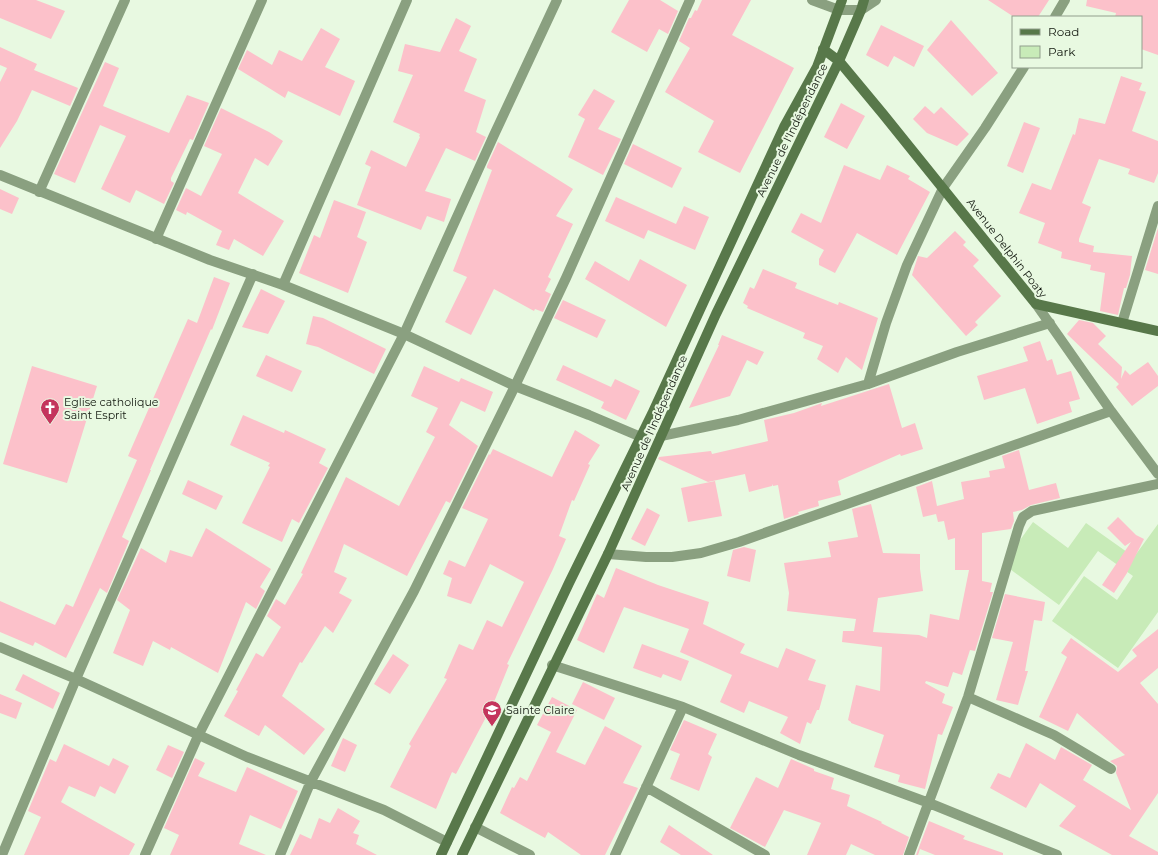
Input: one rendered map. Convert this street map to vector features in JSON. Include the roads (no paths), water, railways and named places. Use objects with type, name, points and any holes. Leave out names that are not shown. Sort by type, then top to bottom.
[{"type":"street","points":[[39,192],[125,0]]},
{"type":"street","points":[[156,239],[262,0]]},
{"type":"street","points":[[284,285],[406,0]]},
{"type":"street","points":[[145,855],[198,736],[404,334],[494,134],[557,0]]},
{"type":"street","points":[[280,855],[311,781],[414,591],[515,386],[566,278],[690,0]]},
{"type":"street","points":[[812,0],[861,10],[876,0]]},
{"type":"street","name":"Avenue de l'Indépendance","points":[[462,855],[552,665],[608,554],[716,314],[839,61],[864,0]]},
{"type":"street","points":[[1056,16],[1065,0]]},
{"type":"street","name":"Avenue de l'Indépendance","points":[[441,855],[569,583],[641,438],[732,245],[784,127],[817,67],[841,5]]},
{"type":"street","name":"Avenue Delphin Poaty","points":[[823,49],[839,61],[1036,304],[1111,411],[1158,474]]},
{"type":"street","points":[[868,384],[886,323],[907,265],[943,188],[985,128],[1023,68]]},
{"type":"street","points":[[0,175],[156,239],[210,260],[284,285],[404,334],[515,386],[590,415],[641,438]]},
{"type":"street","points":[[1122,323],[1158,206]]},
{"type":"street","points":[[2,855],[76,679],[253,274]]},
{"type":"street","points":[[1036,304],[1158,331]]},
{"type":"street","points":[[661,436],[738,420],[868,384],[957,352],[1050,323]]},
{"type":"street","points":[[608,554],[646,557],[701,553],[739,542],[1111,411]]},
{"type":"street","points":[[909,855],[968,697],[1023,517],[1032,511],[1158,484]]},
{"type":"street","points":[[0,647],[76,679],[198,736],[247,757],[384,810],[447,842]]},
{"type":"street","points":[[552,665],[683,707],[799,755],[929,804],[1057,855]]},
{"type":"street","points":[[968,697],[1054,735],[1111,769]]},
{"type":"street","points":[[615,855],[683,707]]},
{"type":"street","points":[[646,787],[765,855]]},
{"type":"street","points":[[475,826],[530,855]]},
{"type":"place","name":"Eglise catholique Saint Esprit","points":[[50,425]]},
{"type":"place","name":"Sainte Claire","points":[[492,727]]}]
